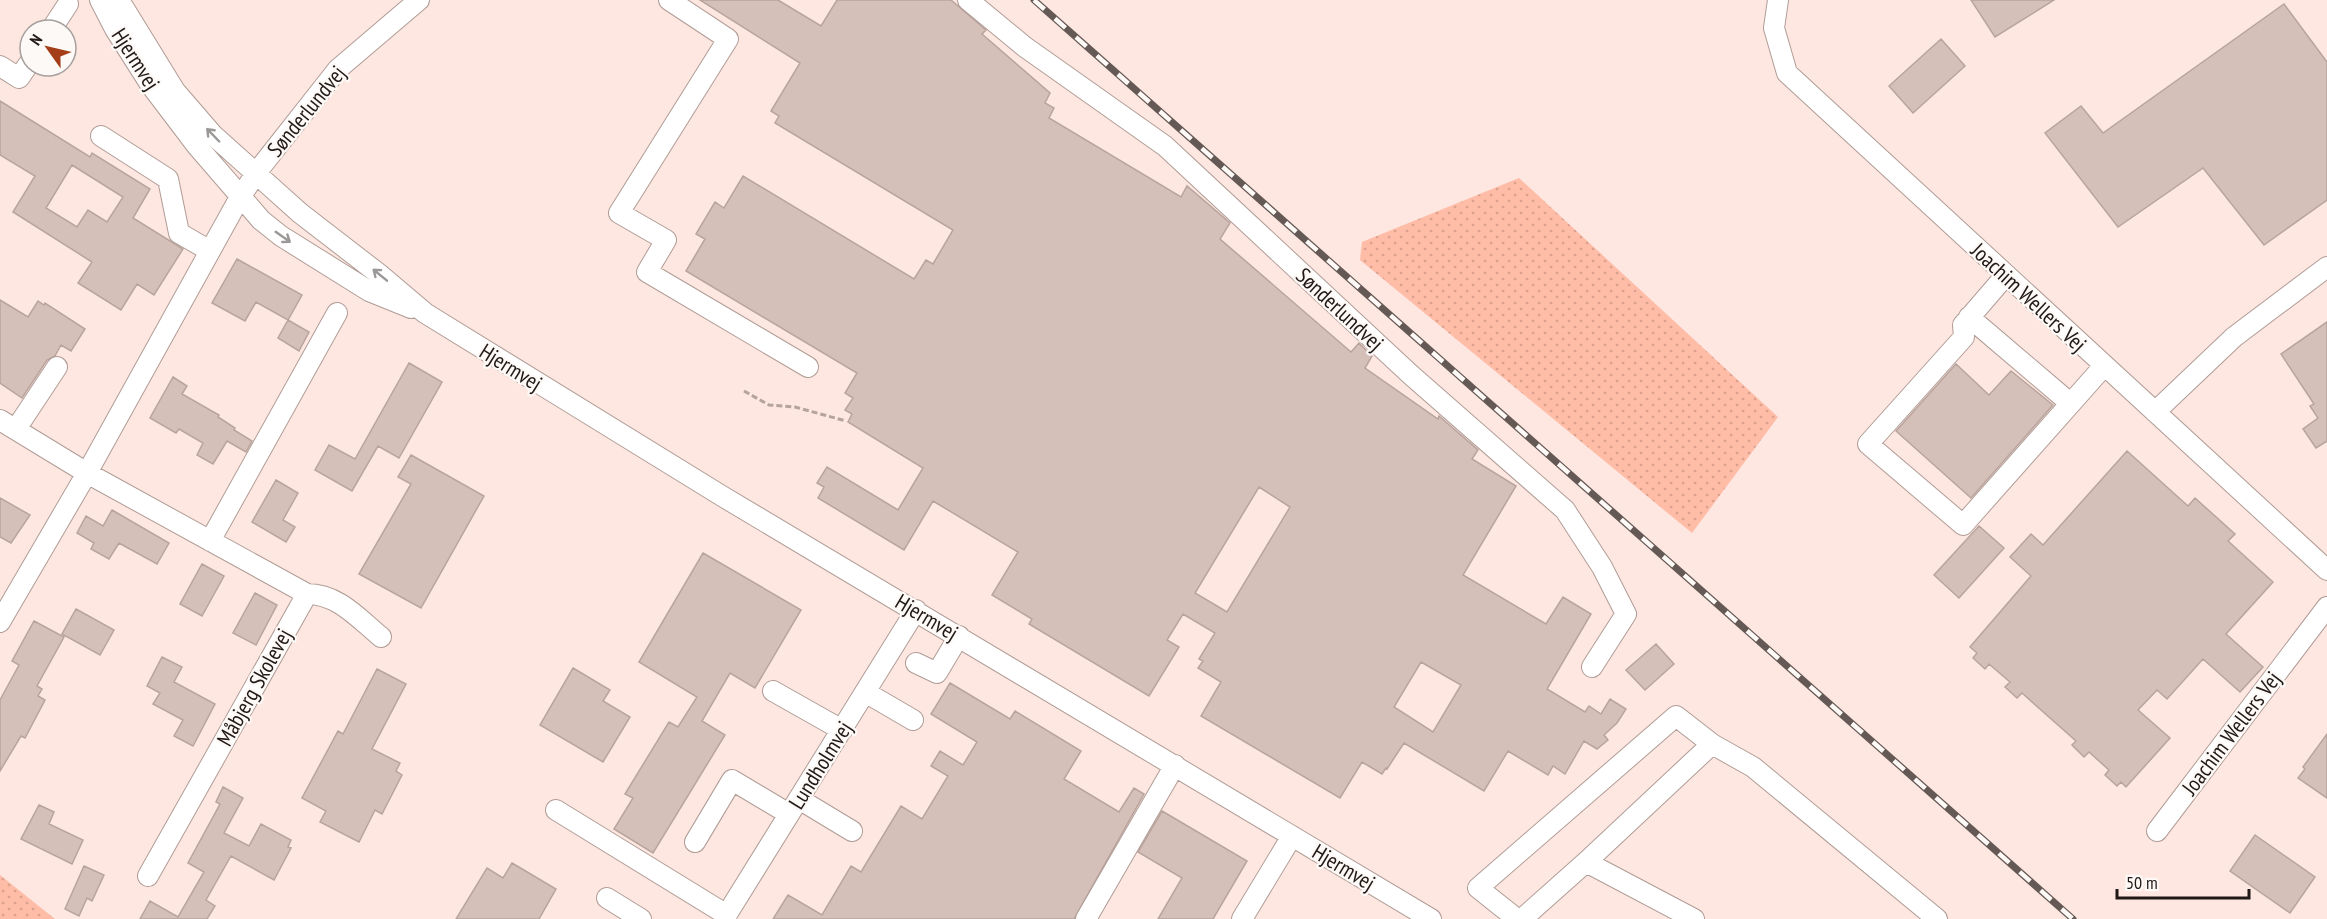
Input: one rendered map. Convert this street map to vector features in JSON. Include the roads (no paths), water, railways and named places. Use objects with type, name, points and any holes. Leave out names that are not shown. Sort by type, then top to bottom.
[{"type":"street","name":"Hjermvej","points":[[100,0],[115,29],[150,84],[197,146],[261,220],[301,249],[369,291],[425,313]]},
{"type":"street","name":"Hjermvej","points":[[119,0],[175,91],[213,135],[300,213],[425,313],[722,496],[1431,919]]},
{"type":"street","points":[[669,0],[728,39],[619,213],[666,240],[647,272],[808,367]]},
{"type":"street","name":"Sønderlundvej","points":[[968,0],[1025,47],[1165,146],[1411,375],[1565,510],[1602,567],[1626,614],[1592,667]]},
{"type":"street","name":"Joachim Wellers Vej","points":[[1778,0],[1774,28],[1787,73],[2327,570]]},
{"type":"street","points":[[58,18],[69,1]]},
{"type":"street","name":"Sønderlundvej","points":[[256,175],[338,69],[415,1]]},
{"type":"street","points":[[0,66],[18,77]]},
{"type":"street","points":[[101,136],[168,178],[179,233],[210,251]]},
{"type":"street","points":[[0,622],[87,473],[240,197],[256,175]]},
{"type":"street","points":[[2155,412],[2234,337],[2327,267]]},
{"type":"street","points":[[2006,275],[1963,325],[1964,337],[1868,444],[1962,525],[2104,366]]},
{"type":"street","points":[[210,541],[337,313]]},
{"type":"street","points":[[1969,318],[2070,403]]},
{"type":"street","points":[[57,367],[8,425],[87,473],[307,594],[320,594],[335,599],[381,637]]},
{"type":"street","name":"Måbjerg Skolevej","points":[[148,876],[307,594]]},
{"type":"street","name":"Joachim Wellers Vej","points":[[2157,831],[2327,608]]},
{"type":"street","name":"Lundholmvej","points":[[725,917],[916,610]]},
{"type":"street","points":[[916,663],[937,673],[959,636]]},
{"type":"street","points":[[773,691],[842,730]]},
{"type":"street","points":[[865,692],[913,720]]},
{"type":"street","points":[[1517,919],[1478,888],[1676,716],[1712,744],[1753,768],[1937,919]]},
{"type":"street","points":[[1522,919],[1712,744]]},
{"type":"street","points":[[1086,919],[1174,765]]},
{"type":"street","points":[[695,842],[732,780],[852,831]]},
{"type":"street","points":[[556,810],[725,917]]},
{"type":"street","points":[[1242,919],[1292,836]]},
{"type":"street","points":[[1586,862],[1694,919]]},
{"type":"street","points":[[607,898],[641,919]]},
{"type":"railway","points":[[1034,0],[2073,919]]}]
